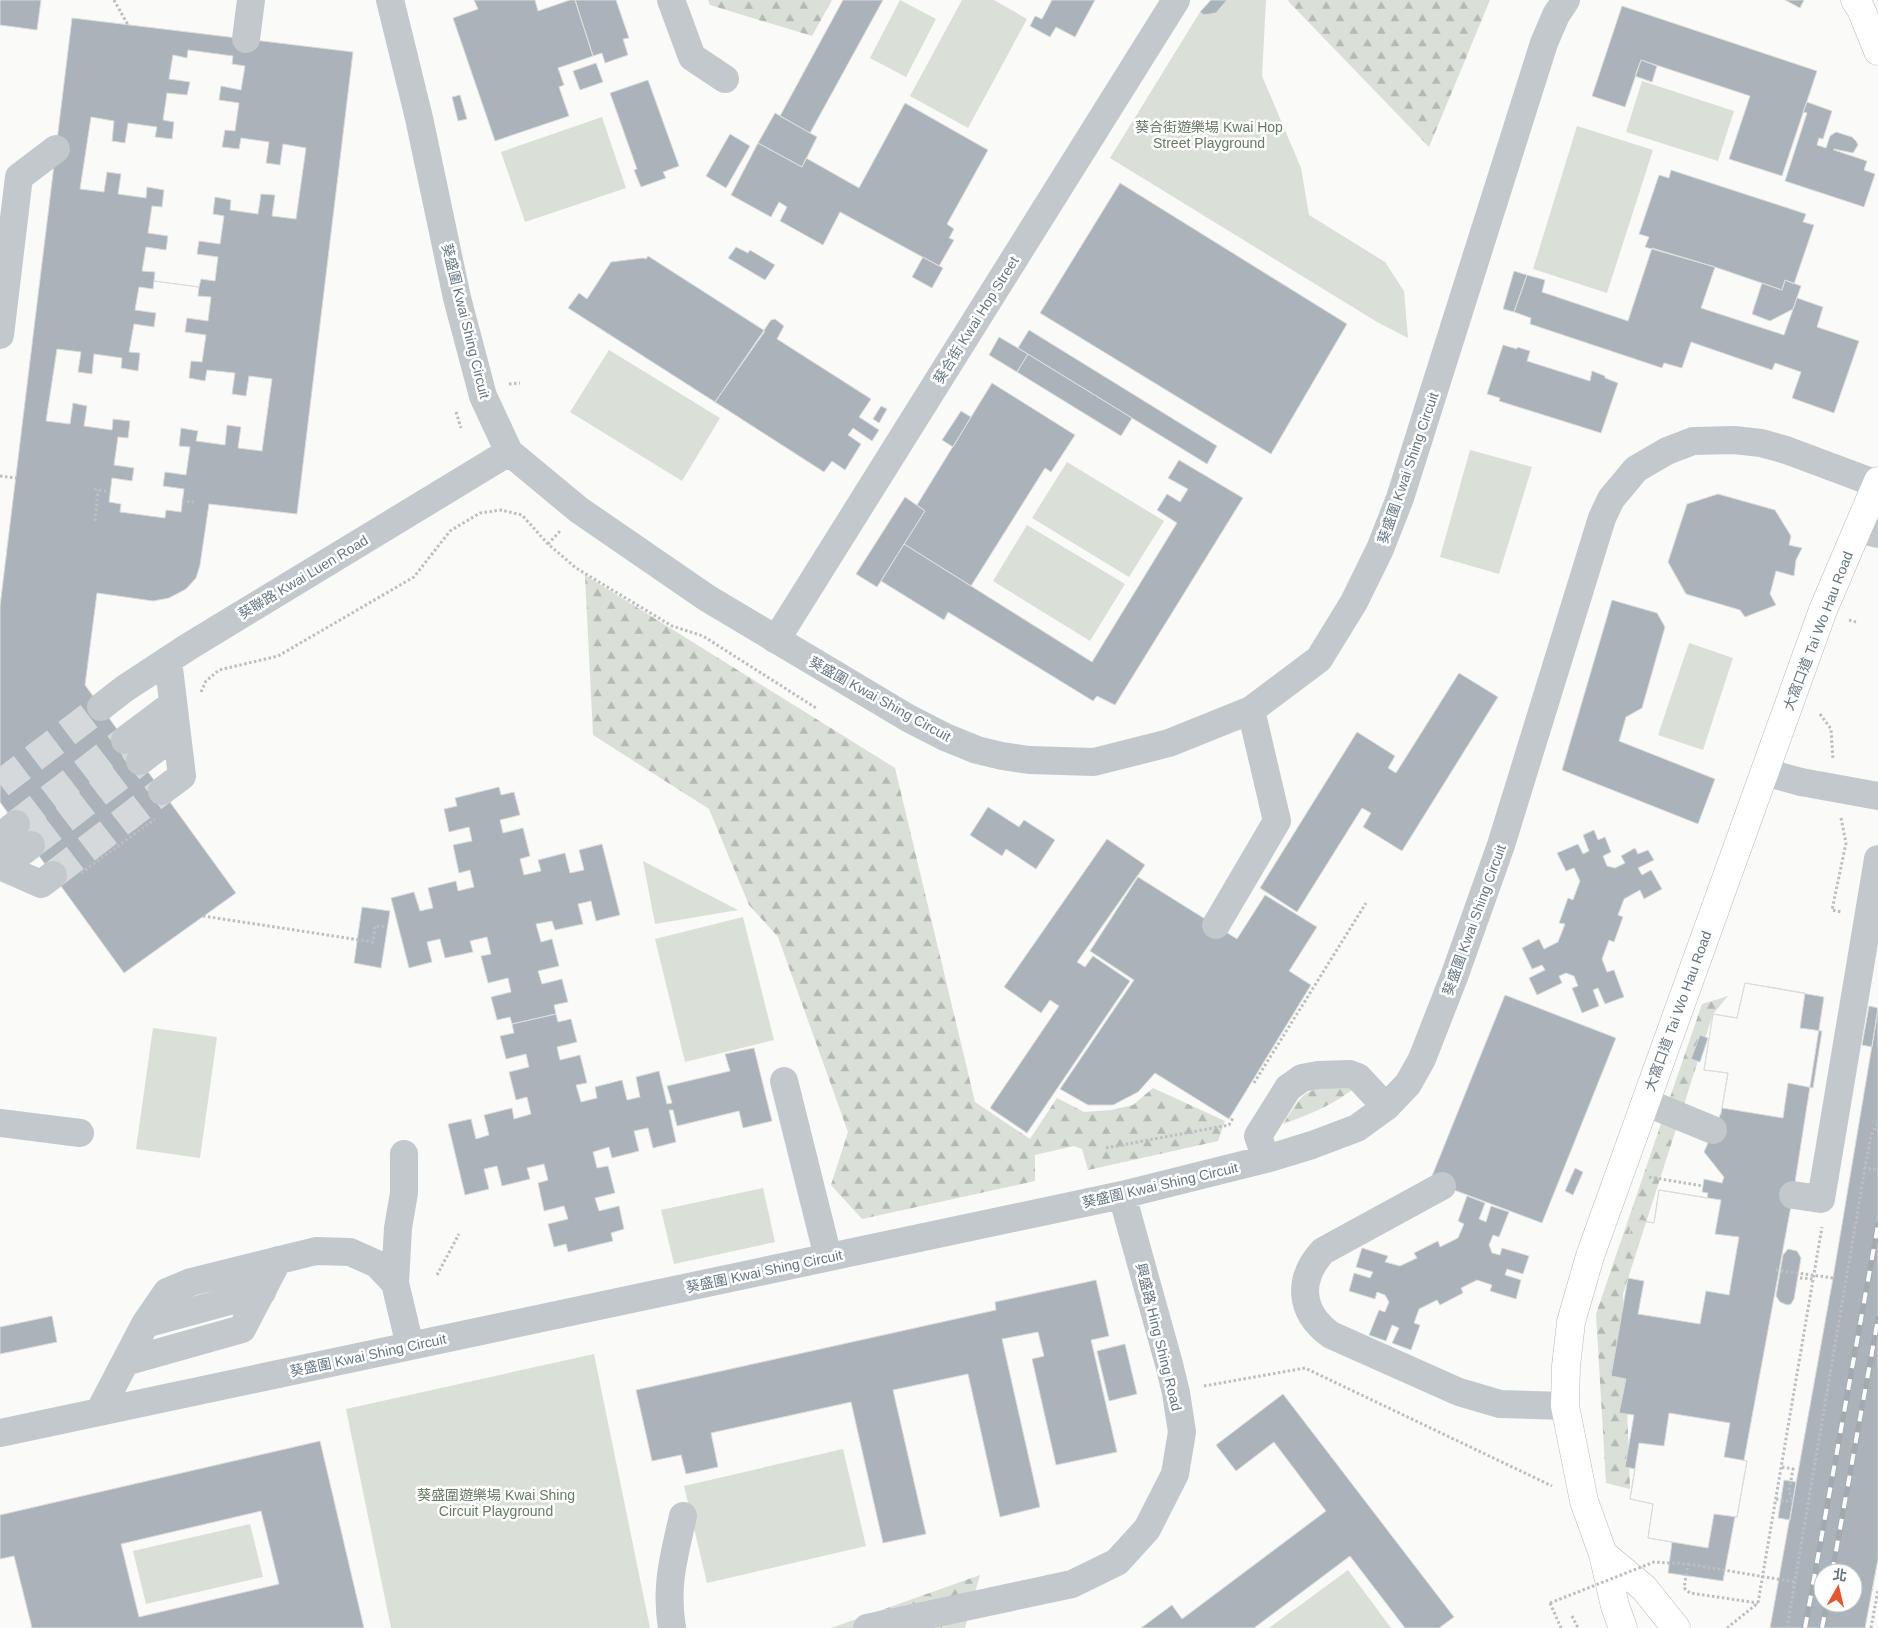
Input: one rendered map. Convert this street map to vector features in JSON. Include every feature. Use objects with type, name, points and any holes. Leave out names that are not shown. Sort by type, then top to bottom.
[{"type":"main road","points":[[1855,0],[1861,9],[1878,51]]},
{"type":"main road","points":[[1872,0],[1878,40]]},
{"type":"main road","name":"大窩口道 Tai Wo Hau Road","points":[[1623,1628],[1615,1606],[1603,1554],[1584,1501],[1565,1406],[1566,1366],[1571,1322],[1590,1256],[1824,610],[1868,532],[1877,482]]},
{"type":"main road","points":[[1603,1554],[1644,1588],[1676,1628]]},
{"type":"street","points":[[246,39],[250,0]]},
{"type":"street","name":"葵盛圍 Kwai Shing Circuit","points":[[390,0],[420,118],[457,298],[483,396],[509,452],[579,510],[707,598],[908,718],[945,737],[977,750],[1002,756],[1029,760],[1094,762],[1169,743],[1251,710],[1319,658],[1354,602],[1380,549],[1400,498],[1544,43],[1556,15],[1566,0]]},
{"type":"street","points":[[671,0],[692,57],[725,79]]},
{"type":"street","name":"葵合街 Kwai Hop Street","points":[[776,640],[1176,0]]},
{"type":"street","points":[[0,335],[19,177],[56,149]]},
{"type":"street","name":"葵盛圍 Kwai Shing Circuit","points":[[0,1433],[1122,1195],[1266,1159],[1312,1145],[1357,1128],[1386,1107],[1408,1084],[1422,1059],[1454,977],[1501,845],[1602,518],[1611,499],[1621,485],[1636,469],[1667,451],[1693,441],[1734,440],[1761,443],[1786,450],[1877,482]]},
{"type":"street","name":"葵聯路 Kwai Luen Road","points":[[101,707],[168,660],[509,452]]},
{"type":"street","points":[[162,791],[182,776],[177,733],[186,701],[168,660]]},
{"type":"street","points":[[177,733],[133,751],[186,701]]},
{"type":"street","points":[[1216,925],[1277,820],[1251,710]]},
{"type":"street","points":[[1764,772],[1801,782],[1878,796]]},
{"type":"street","points":[[16,835],[1,866],[41,884],[65,876]]},
{"type":"street","points":[[1793,1195],[1821,1199],[1878,859]]},
{"type":"street","points":[[1266,1159],[1258,1136],[1288,1088],[1302,1078],[1318,1075],[1350,1074],[1358,1076],[1386,1107]]},
{"type":"street","points":[[784,1081],[828,1257]]},
{"type":"street","points":[[1645,1102],[1713,1130]]},
{"type":"street","points":[[0,1123],[80,1133]]},
{"type":"street","points":[[404,1154],[404,1193],[398,1228],[395,1283],[410,1346]]},
{"type":"street","points":[[1442,1186],[1324,1251],[1311,1267],[1305,1288],[1306,1304],[1312,1316],[1320,1327],[1331,1335],[1459,1392],[1500,1404],[1565,1406]]},
{"type":"street","name":"興盛路 Hing Shing Road","points":[[867,1628],[1072,1584],[1117,1562],[1147,1529],[1175,1474],[1182,1432],[1169,1364],[1122,1195]]},
{"type":"street","points":[[99,1412],[145,1324],[167,1292],[191,1282],[316,1251],[350,1252],[377,1264],[395,1283]]},
{"type":"street","points":[[125,1362],[242,1329],[278,1260]]},
{"type":"street","points":[[145,1324],[262,1292]]},
{"type":"street","points":[[672,1628],[668,1597],[669,1583],[683,1516]]},
{"type":"path","points":[[114,0],[128,25]]},
{"type":"path","points":[[511,384],[520,383]]},
{"type":"path","points":[[456,411],[461,428]]},
{"type":"path","points":[[0,476],[16,478]]},
{"type":"path","points":[[95,521],[96,490],[110,492]]},
{"type":"path","points":[[182,501],[194,502]]},
{"type":"path","points":[[186,701],[219,670],[278,656],[414,577],[450,531],[480,513],[501,510],[522,515],[548,544],[576,568],[672,626],[703,636],[816,708]]},
{"type":"path","points":[[1820,714],[1831,729],[1833,762]]},
{"type":"path","points":[[1840,814],[1846,843],[1832,910],[1869,916]]},
{"type":"path","points":[[65,876],[157,818]]},
{"type":"path","points":[[1249,1091],[1366,903]]},
{"type":"path","points":[[203,916],[373,942],[375,926],[387,927]]},
{"type":"path","points":[[1106,1148],[1229,1125],[1234,1116]]},
{"type":"path","points":[[1787,1628],[1871,1135],[1878,1124]]},
{"type":"path","points":[[1866,1168],[1878,1170]]},
{"type":"path","points":[[1649,1177],[1703,1186]]},
{"type":"path","points":[[1727,1628],[1758,1603],[1822,1228],[1821,1199]]},
{"type":"path","points":[[437,1274],[459,1234]]},
{"type":"path","points":[[1776,1270],[1833,1278]]},
{"type":"path","points":[[1800,1278],[1814,1279]]},
{"type":"path","points":[[1208,1385],[1305,1368],[1550,1485]]},
{"type":"path","points":[[1776,1499],[1793,1502],[1789,1491],[1793,1469],[1782,1468]]},
{"type":"path","points":[[1561,1628],[1550,1603],[1654,1562],[1688,1564],[1795,1582]]},
{"type":"path","points":[[1688,1564],[1684,1588],[1690,1593],[1758,1603]]},
{"type":"path","points":[[1871,1628],[1878,1590]]},
{"type":"path","points":[[1572,1616],[1578,1628]]},
{"type":"green space","points":[[708,0],[832,0],[812,36],[710,5]]},
{"type":"green space","points":[[900,0],[936,19],[906,77],[870,58]]},
{"type":"green space","points":[[962,0],[994,0],[1027,19],[968,128],[910,96]]},
{"type":"green space","name":"葵合街遊樂場 Kwai Hop Street Playground","points":[[1211,0],[1266,0],[1262,76],[1301,168],[1309,215],[1385,262],[1404,291],[1408,338],[1377,322],[1110,158],[1200,12]]},
{"type":"green space","points":[[1490,0],[1429,147],[1288,1]]},
{"type":"green space","points":[[1642,81],[1734,111],[1718,161],[1626,132]]},
{"type":"green space","points":[[602,117],[626,188],[525,222],[501,152]]},
{"type":"green space","points":[[1577,126],[1653,150],[1607,293],[1533,269]]},
{"type":"green space","points":[[609,350],[720,418],[682,481],[570,412]]},
{"type":"green space","points":[[1470,450],[1532,467],[1499,574],[1440,557]]},
{"type":"green space","points":[[1067,462],[1164,521],[1129,577],[1032,518]]},
{"type":"green space","points":[[1027,525],[1125,584],[1090,641],[993,581]]},
{"type":"green space","points":[[585,575],[895,768],[975,1102],[1030,1139],[1057,1098],[1084,1112],[1111,1110],[1133,1105],[1153,1088],[1225,1121],[1218,1141],[1088,1170],[1082,1149],[1074,1146],[1035,1155],[1035,1181],[862,1219],[831,1185],[848,1132],[778,937],[749,905],[709,809],[593,735]]},
{"type":"green space","points":[[1689,643],[1733,658],[1703,750],[1658,735]]},
{"type":"green space","points":[[643,861],[738,910],[655,924]]},
{"type":"green space","points":[[743,917],[774,1040],[685,1062],[655,939]]},
{"type":"green space","points":[[1728,996],[1713,1014],[1623,1294],[1630,1489],[1606,1483],[1596,1314],[1702,1004]]},
{"type":"green space","points":[[153,1028],[217,1037],[200,1158],[136,1149]]},
{"type":"green space","points":[[1328,1087],[1356,1087],[1339,1099],[1283,1124],[1297,1103],[1307,1093]]},
{"type":"green space","points":[[763,1188],[775,1242],[674,1264],[661,1210]]},
{"type":"green space","name":"葵盛圍遊樂場 Kwai Shing Circuit Playground","points":[[594,1354],[650,1628],[391,1628],[346,1409]]},
{"type":"green space","points":[[843,1449],[866,1546],[707,1583],[684,1486]]},
{"type":"green space","points":[[250,1524],[263,1577],[146,1604],[133,1551]]},
{"type":"green space","points":[[1348,1570],[1391,1628],[1269,1628]]},
{"type":"green space","points":[[980,1575],[965,1628],[831,1628]]},
{"type":"building","points":[[0,0],[41,0],[37,30],[0,25]]},
{"type":"building","points":[[474,0],[535,0],[538,11],[575,0],[593,56],[558,68],[564,85],[559,87],[569,116],[495,141],[453,18],[478,9]]},
{"type":"building","points":[[575,0],[616,0],[629,38],[623,39],[628,55],[605,63],[602,53],[593,56]]},
{"type":"building","points":[[843,0],[883,0],[810,133],[780,116]]},
{"type":"building","points":[[1052,0],[1095,0],[1075,37],[1056,27],[1050,37],[1030,26],[1035,16],[1042,19]]},
{"type":"building","points":[[1211,0],[1227,0],[1216,13],[1204,15],[1200,12]]},
{"type":"building","points":[[1785,0],[1804,0],[1800,8]]},
{"type":"building","points":[[1622,6],[1817,71],[1782,176],[1729,159],[1750,96],[1641,60],[1625,107],[1592,96]]},
{"type":"building","points":[[72,18],[353,52],[297,514],[209,504],[200,565],[196,578],[186,589],[169,598],[153,601],[97,593],[85,685],[236,893],[124,973],[0,802],[0,606]]},
{"type":"building","points":[[188,50],[233,56],[232,64],[245,66],[241,90],[221,86],[219,100],[239,103],[235,131],[225,130],[222,147],[239,149],[241,138],[269,142],[266,163],[280,165],[283,144],[306,148],[296,219],[272,216],[275,195],[261,194],[258,214],[230,210],[231,200],[215,197],[213,214],[224,216],[220,244],[199,241],[197,254],[218,257],[215,281],[201,279],[199,287],[154,281],[155,272],[142,271],[146,247],[166,250],[168,236],[148,233],[152,206],[162,207],[164,190],[147,187],[146,198],[118,194],[121,174],[107,172],[104,192],[80,189],[91,117],[114,121],[112,141],[125,143],[128,123],[157,127],[155,137],[172,139],[174,122],[163,120],[167,93],[187,95],[190,82],[169,79],[173,55],[187,58]]},
{"type":"building","points":[[1641,60],[1657,66],[1652,82],[1635,76]]},
{"type":"building","points":[[596,63],[603,82],[580,90],[573,71]]},
{"type":"building","points":[[648,80],[679,166],[663,172],[666,178],[641,187],[634,170],[637,169],[610,93]]},
{"type":"building","points":[[460,95],[467,119],[458,121],[452,97]]},
{"type":"building","points":[[1807,102],[1832,111],[1823,139],[1819,138],[1817,145],[1826,148],[1830,136],[1836,132],[1852,137],[1858,145],[1853,153],[1834,150],[1867,161],[1864,170],[1875,174],[1864,207],[1785,181],[1807,113],[1803,112]]},
{"type":"building","points":[[905,103],[988,150],[947,224],[954,229],[949,238],[954,240],[939,266],[840,212],[823,245],[780,221],[787,207],[779,202],[771,217],[731,195],[758,143],[802,167],[806,158],[859,188]]},
{"type":"building","points":[[775,113],[817,137],[802,167],[758,143]]},
{"type":"building","points":[[730,134],[750,146],[726,188],[706,176]]},
{"type":"building","points":[[1671,170],[1806,214],[1803,222],[1814,225],[1794,284],[1785,280],[1782,290],[1715,267],[1645,247],[1649,237],[1639,234],[1659,175],[1669,178]]},
{"type":"building","points":[[1120,183],[1347,324],[1271,454],[1040,313]]},
{"type":"building","points":[[736,247],[748,253],[750,250],[775,265],[765,280],[728,258]]},
{"type":"building","points":[[1652,248],[1715,267],[1701,308],[1784,335],[1797,298],[1823,307],[1817,327],[1859,341],[1834,413],[1792,398],[1801,372],[1775,363],[1772,370],[1691,342],[1682,368],[1664,363],[1662,368],[1530,324],[1531,318],[1514,312],[1527,275],[1545,280],[1542,292],[1628,321]]},
{"type":"building","points":[[648,256],[765,331],[715,402],[568,308],[579,293],[587,299],[611,262],[646,259]]},
{"type":"building","points":[[923,257],[943,268],[932,288],[912,277]]},
{"type":"building","points":[[1514,271],[1527,275],[1514,312],[1503,309]]},
{"type":"building","points":[[1785,280],[1801,286],[1793,309],[1770,321],[1752,314],[1762,283],[1782,290]]},
{"type":"building","points":[[154,281],[199,287],[198,296],[211,297],[208,321],[187,318],[185,332],[206,335],[202,362],[191,361],[189,378],[205,381],[207,370],[235,373],[232,394],[246,396],[249,376],[272,379],[262,451],[238,448],[241,427],[227,425],[225,445],[196,441],[198,431],[181,428],[179,446],[190,447],[186,475],[165,472],[163,486],[184,489],[181,512],[166,510],[165,518],[120,512],[121,504],[109,502],[112,478],[132,481],[134,468],[114,465],[118,437],[128,438],[130,421],[113,419],[112,430],[84,426],[87,406],[73,403],[70,424],[46,421],[57,349],[81,352],[78,372],[92,374],[94,354],[122,358],[121,368],[138,371],[140,353],[129,352],[134,324],[154,327],[156,313],[135,310],[139,287],[153,289]]},
{"type":"building","points":[[775,319],[784,326],[777,339],[871,399],[859,417],[879,430],[872,441],[853,428],[848,435],[861,444],[845,470],[832,461],[824,472],[715,402],[771,320]]},
{"type":"building","points":[[1029,330],[1217,446],[1207,464],[1018,348]]},
{"type":"building","points":[[999,337],[1028,354],[1017,372],[989,355]]},
{"type":"building","points":[[1503,345],[1530,351],[1527,361],[1590,381],[1592,371],[1618,383],[1601,433],[1499,401],[1500,398],[1487,394]]},
{"type":"building","points":[[1028,354],[1132,418],[1121,436],[1017,372]]},
{"type":"building","points":[[992,383],[1075,435],[1051,472],[1045,468],[971,586],[904,544],[925,511],[917,505]]},
{"type":"building","points":[[881,406],[887,409],[879,423],[873,419]]},
{"type":"building","points":[[961,411],[971,417],[953,447],[942,440]]},
{"type":"building","points":[[1179,460],[1243,498],[1115,705],[1097,696],[1093,701],[948,612],[944,620],[881,581],[904,544],[1092,662],[1177,523],[1157,510],[1167,494],[1180,502],[1188,489],[1168,478]]},
{"type":"building","points":[[1718,494],[1775,510],[1791,536],[1789,545],[1802,548],[1796,560],[1794,576],[1776,571],[1770,594],[1776,605],[1745,617],[1740,610],[1686,594],[1668,562],[1687,504]]},
{"type":"building","points":[[905,497],[925,511],[877,587],[856,574]]},
{"type":"building","points":[[1612,600],[1657,613],[1665,627],[1642,708],[1626,717],[1619,741],[1715,779],[1698,824],[1562,770]]},
{"type":"building","points":[[1459,673],[1498,697],[1402,851],[1363,827],[1371,813],[1362,808],[1297,912],[1260,888],[1357,732],[1395,756],[1388,768],[1396,773]]},
{"type":"building","points":[[499,787],[501,795],[514,792],[520,815],[500,820],[503,833],[523,828],[530,856],[520,859],[524,875],[541,871],[538,860],[565,853],[570,873],[584,870],[579,850],[602,844],[620,915],[596,921],[591,901],[578,904],[583,924],[555,930],[552,921],[536,924],[541,942],[552,939],[559,966],[538,971],[542,984],[562,979],[568,1002],[554,1005],[556,1014],[512,1024],[510,1017],[497,1020],[491,997],[511,992],[508,978],[488,983],[481,956],[491,954],[487,937],[470,941],[473,952],[445,958],[440,939],[427,942],[432,962],[409,968],[391,898],[414,892],[420,911],[433,908],[428,888],[456,881],[458,891],[474,887],[470,870],[459,873],[453,845],[472,841],[469,827],[449,832],[444,809],[457,806],[455,798]]},
{"type":"building","points":[[988,807],[1019,827],[1024,820],[1055,840],[1036,869],[1006,849],[1002,856],[970,835]]},
{"type":"building","points":[[1594,830],[1598,840],[1605,837],[1611,852],[1603,856],[1607,866],[1615,868],[1625,863],[1621,856],[1635,848],[1638,854],[1648,850],[1654,860],[1638,868],[1642,875],[1651,870],[1662,889],[1644,899],[1640,890],[1624,899],[1618,915],[1623,917],[1614,942],[1609,940],[1602,959],[1607,972],[1614,970],[1624,997],[1605,1004],[1598,988],[1593,990],[1599,1006],[1582,1013],[1572,988],[1578,986],[1574,976],[1566,973],[1559,976],[1562,983],[1537,995],[1529,978],[1545,970],[1542,965],[1532,969],[1522,948],[1539,939],[1544,949],[1558,942],[1565,924],[1559,923],[1568,898],[1573,900],[1580,881],[1574,868],[1566,871],[1557,853],[1578,844],[1583,854],[1589,851],[1583,835]]},
{"type":"building","points":[[1107,839],[1145,865],[1077,962],[1085,967],[1093,956],[1130,981],[1027,1133],[990,1108],[1059,1006],[1050,1000],[1041,1013],[1004,987]]},
{"type":"building","points":[[1138,877],[1237,939],[1265,895],[1317,927],[1289,971],[1311,985],[1229,1119],[1155,1073],[1138,1092],[1113,1105],[1088,1105],[1060,1089],[1134,980],[1090,951]]},
{"type":"building","points":[[362,907],[390,911],[381,968],[354,963]]},
{"type":"building","points":[[1745,983],[1824,997],[1793,1195],[1744,1460],[1747,1461],[1723,1581],[1668,1573],[1672,1542],[1648,1538],[1653,1504],[1630,1499],[1635,1469],[1625,1467],[1634,1415],[1619,1413],[1626,1379],[1611,1376],[1628,1278],[1622,1277],[1632,1219],[1654,1223],[1659,1190],[1707,1198],[1708,1193],[1702,1192],[1704,1179],[1722,1183],[1724,1177],[1704,1152],[1721,1113],[1728,1073],[1704,1070],[1713,1014],[1737,1018]]},
{"type":"building","points":[[1745,983],[1805,993],[1800,1028],[1822,1031],[1813,1088],[1788,1083],[1783,1118],[1722,1108],[1728,1073],[1704,1070],[1713,1014],[1737,1018]]},
{"type":"building","points":[[1505,995],[1616,1038],[1542,1223],[1430,1181]]},
{"type":"building","points":[[1869,1006],[1878,1008],[1872,1047],[1862,1045]]},
{"type":"building","points":[[1878,1010],[1878,1559],[1865,1628],[1770,1628],[1833,1278]]},
{"type":"building","points":[[556,1014],[558,1022],[571,1019],[577,1042],[557,1047],[560,1060],[580,1055],[587,1083],[576,1085],[581,1102],[597,1098],[595,1087],[622,1080],[627,1100],[640,1097],[636,1077],[659,1071],[667,1104],[672,1103],[667,1086],[730,1071],[725,1054],[754,1048],[772,1121],[743,1128],[739,1111],[677,1126],[673,1110],[669,1110],[676,1142],[653,1148],[648,1128],[634,1131],[639,1151],[612,1158],[609,1147],[593,1152],[597,1168],[608,1166],[615,1193],[595,1198],[599,1211],[619,1206],[624,1229],[611,1233],[613,1241],[568,1252],[566,1244],[554,1247],[548,1224],[568,1219],[564,1206],[544,1211],[538,1183],[548,1180],[544,1164],[527,1168],[530,1179],[502,1186],[497,1166],[484,1169],[489,1189],[465,1195],[448,1124],[471,1119],[476,1139],[489,1135],[484,1115],[512,1108],[514,1119],[531,1114],[527,1097],[516,1100],[509,1072],[529,1067],[526,1054],[506,1059],[500,1036],[514,1033],[512,1024]]},
{"type":"building","points":[[1700,1035],[1708,1038],[1700,1062],[1691,1059]]},
{"type":"building","points":[[1575,1168],[1583,1172],[1573,1195],[1565,1191]]},
{"type":"building","points":[[1659,1190],[1721,1200],[1715,1234],[1739,1237],[1729,1295],[1706,1291],[1700,1324],[1638,1314],[1644,1281],[1622,1277],[1632,1219],[1654,1223]]},
{"type":"building","points":[[1467,1196],[1485,1203],[1479,1219],[1486,1222],[1491,1206],[1509,1212],[1499,1237],[1493,1235],[1489,1245],[1492,1253],[1500,1255],[1502,1248],[1529,1256],[1523,1274],[1507,1269],[1505,1275],[1521,1280],[1516,1299],[1490,1291],[1492,1285],[1477,1280],[1461,1288],[1463,1293],[1440,1305],[1437,1300],[1419,1309],[1414,1323],[1420,1325],[1411,1350],[1392,1343],[1399,1328],[1392,1325],[1386,1341],[1369,1335],[1379,1310],[1385,1312],[1389,1302],[1385,1295],[1377,1292],[1375,1299],[1349,1291],[1354,1273],[1370,1278],[1373,1272],[1356,1267],[1362,1248],[1388,1256],[1385,1262],[1400,1266],[1417,1258],[1414,1253],[1438,1241],[1440,1247],[1458,1238],[1464,1224],[1458,1221]]},
{"type":"building","points":[[1788,1249],[1797,1251],[1801,1258],[1794,1299],[1791,1304],[1787,1305],[1780,1302],[1776,1296],[1783,1255]]},
{"type":"building","points":[[1096,1280],[1109,1336],[1091,1340],[1117,1452],[1056,1465],[1032,1359],[1044,1356],[1038,1332],[1002,1339],[1040,1507],[1000,1517],[968,1374],[893,1390],[926,1534],[883,1543],[851,1402],[711,1433],[718,1467],[686,1474],[681,1455],[652,1461],[636,1390],[996,1310],[995,1302]]},
{"type":"building","points":[[52,1316],[57,1342],[0,1354],[0,1327]]},
{"type":"building","points":[[1125,1344],[1137,1394],[1109,1401],[1097,1351]]},
{"type":"building","points":[[1283,1394],[1454,1617],[1439,1628],[1405,1628],[1350,1556],[1254,1628],[1141,1628],[1172,1605],[1182,1619],[1326,1511],[1274,1442],[1236,1471],[1216,1445]]},
{"type":"building","points":[[1669,1413],[1730,1423],[1724,1457],[1747,1461],[1737,1517],[1714,1514],[1708,1548],[1648,1538],[1653,1504],[1630,1499],[1639,1443],[1664,1446]]},
{"type":"building","points":[[320,1441],[364,1628],[32,1628],[14,1556],[0,1559],[0,1515]],"holes":[[[261,1511],[279,1584],[139,1617],[121,1544]]]},
{"type":"building","points":[[1784,1480],[1796,1482],[1790,1520],[1778,1518]]},
{"type":"tunnel","points":[[0,784],[101,707]]},
{"type":"tunnel","points":[[16,824],[125,740]]},
{"type":"tunnel","points":[[31,845],[140,761]]},
{"type":"tunnel","points":[[53,875],[162,791]]},
{"type":"railway","points":[[1805,1628],[1878,1225]]},
{"type":"railway","points":[[1834,1563],[1878,1319]]},
{"type":"railway","points":[[1822,1628],[1825,1613]]}]
